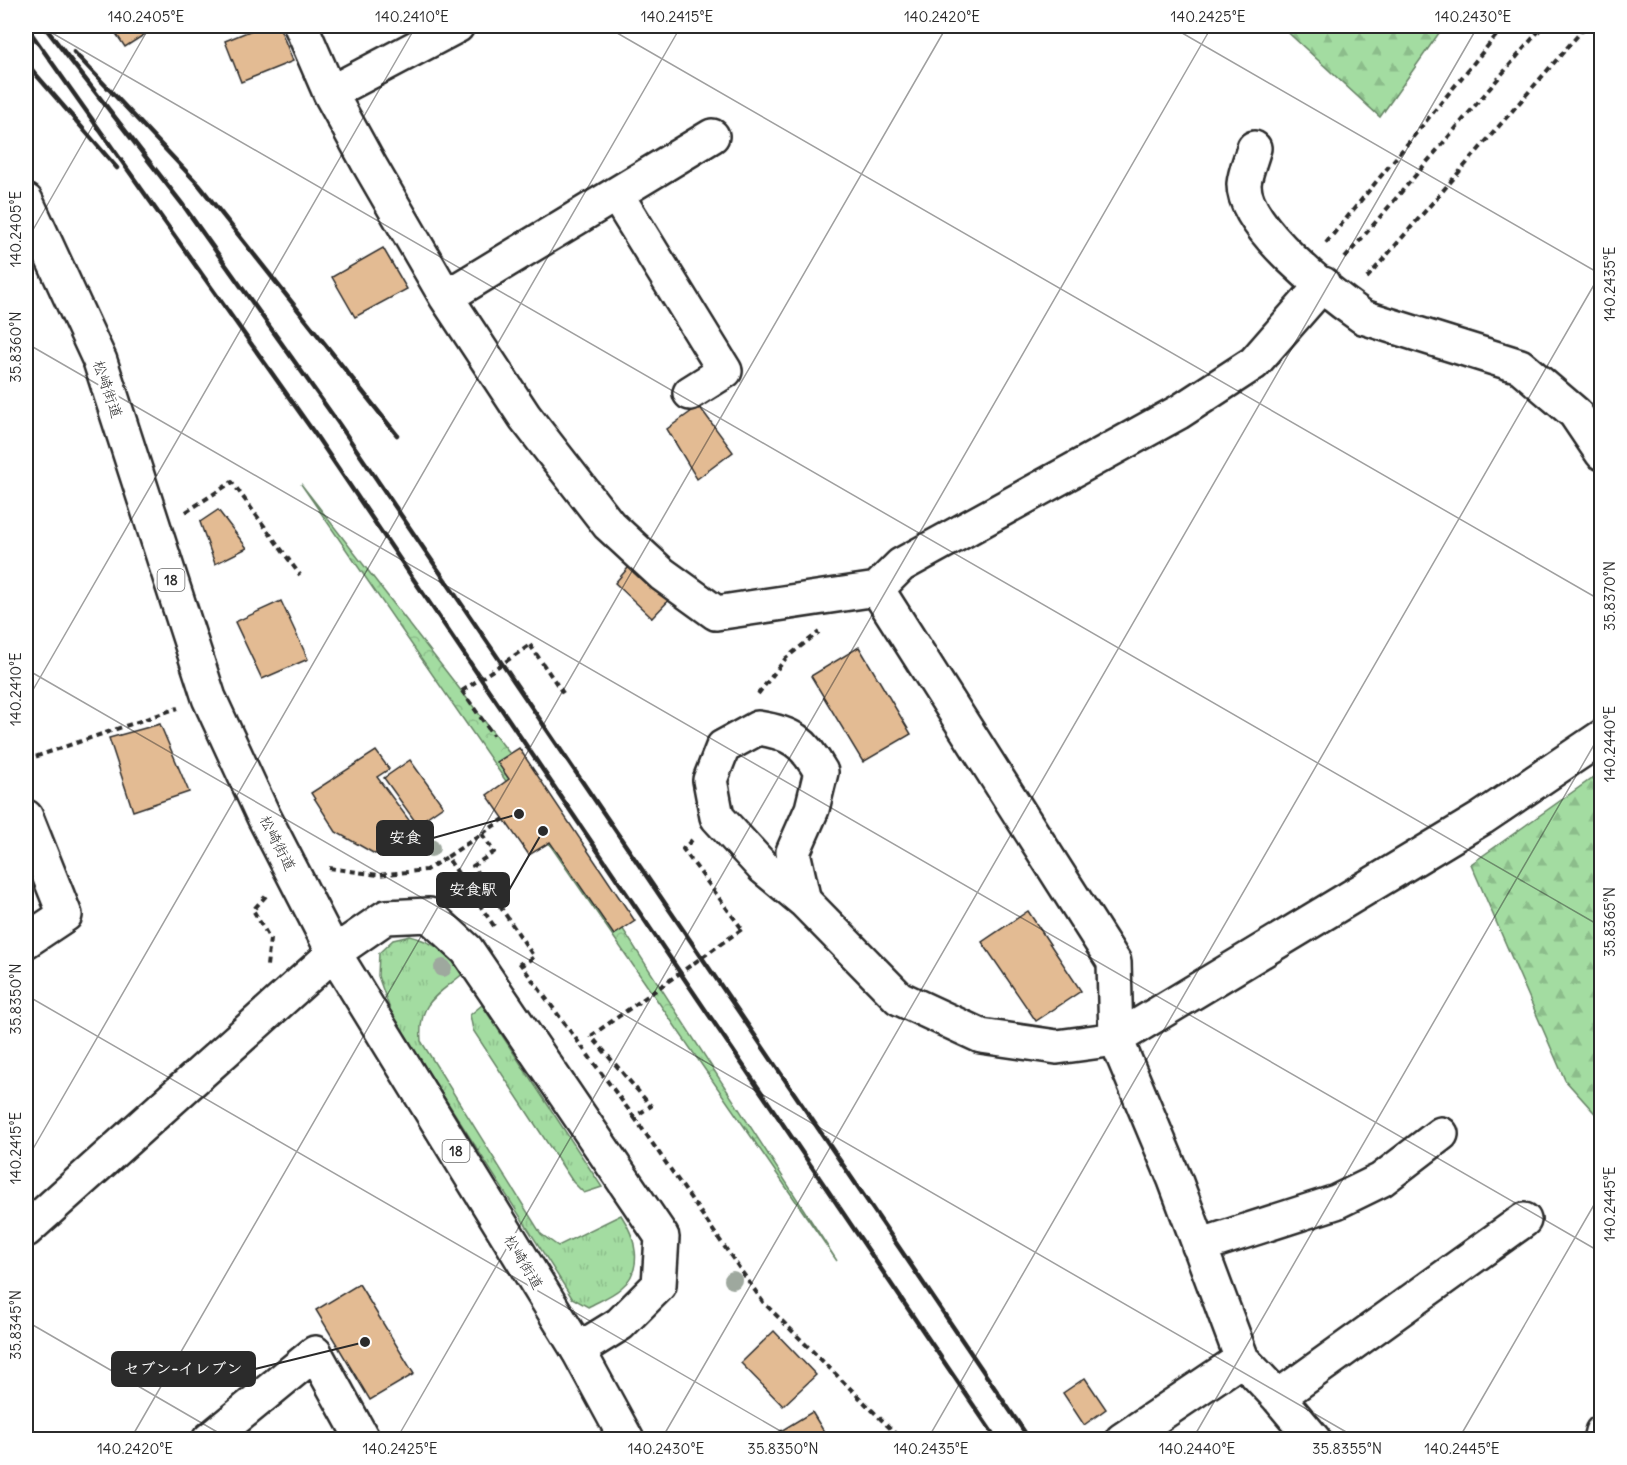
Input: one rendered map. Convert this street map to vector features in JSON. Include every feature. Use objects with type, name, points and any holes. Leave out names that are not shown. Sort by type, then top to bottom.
[{"type":"street","points":[[301,26],[330,93],[446,297],[525,417],[609,525],[662,574],[716,613],[878,589],[901,565],[1179,412],[1254,363],[1313,277]]},
{"type":"street","points":[[330,93],[457,26]]},
{"type":"street","points":[[446,297],[712,136]]},
{"type":"street","points":[[1254,148],[1244,184],[1252,212],[1274,244],[1364,317],[1520,366],[1575,413],[1602,453]]},
{"type":"street","points":[[616,194],[725,371],[690,393]]},
{"type":"street","name":"松崎街道","points":[[26,201],[100,361],[209,698],[264,817],[334,953],[578,1350],[627,1440]]},
{"type":"street","points":[[878,589],[1114,962],[1116,1039],[1242,1359],[1314,1440]]},
{"type":"street","points":[[804,901],[794,852],[812,810],[821,772],[810,753],[784,732],[758,728],[723,747],[710,780],[717,817],[763,867],[804,901],[898,998],[981,1036],[1057,1047],[1116,1039],[1482,818],[1602,737]]},
{"type":"street","points":[[26,817],[65,915],[26,941]]},
{"type":"street","points":[[26,1230],[334,953],[386,917],[429,915],[467,950],[662,1237],[659,1285],[620,1324],[578,1350]]},
{"type":"street","points":[[1199,1246],[1336,1202],[1381,1180],[1441,1134]]},
{"type":"street","points":[[1278,1397],[1524,1220]]},
{"type":"street","points":[[209,1440],[315,1353],[363,1440]]},
{"type":"street","points":[[1122,1440],[1242,1359]]},
{"type":"street","points":[[1600,1440],[1602,1432]]},
{"type":"path","points":[[1313,277],[1504,26]]},
{"type":"path","points":[[1313,277],[1543,26]]},
{"type":"path","points":[[186,512],[232,482],[300,575]]},
{"type":"path","points":[[758,728],[758,693],[786,658],[822,630]]},
{"type":"path","points":[[493,735],[462,691],[530,645],[565,696]]},
{"type":"path","points":[[26,760],[209,698]]},
{"type":"path","points":[[634,1117],[651,1106],[591,1036],[742,929],[683,849],[717,817]]},
{"type":"path","points":[[323,867],[378,875],[426,870],[504,819]]},
{"type":"path","points":[[482,834],[494,852],[474,866],[534,957],[522,965]]},
{"type":"path","points":[[447,857],[499,933]]},
{"type":"path","points":[[516,958],[634,1117],[763,1302],[902,1440]]},
{"type":"green space","points":[[1281,26],[1444,26],[1380,117]]},
{"type":"green space","points":[[301,484],[510,754],[837,1261]]},
{"type":"green space","points":[[1601,772],[1601,1120],[1565,1080],[1471,864]]},
{"type":"green space","points":[[410,936],[440,949],[465,972],[431,1000],[423,1017],[421,1041],[541,1234],[558,1246],[621,1215],[626,1223],[635,1252],[633,1272],[621,1288],[610,1296],[588,1307],[572,1298],[392,1015],[378,976],[379,953],[393,940]]},
{"type":"green space","points":[[482,1005],[602,1187],[584,1193],[573,1182],[473,1030],[470,1015]]},
{"type":"building","points":[[111,26],[146,26],[150,31],[125,47]]},
{"type":"building","points":[[262,26],[279,26],[293,61],[241,82],[225,41]]},
{"type":"building","points":[[383,248],[407,289],[355,317],[332,277]]},
{"type":"building","points":[[699,406],[733,452],[697,479],[667,429]]},
{"type":"building","points":[[218,510],[247,548],[215,564],[200,522]]},
{"type":"building","points":[[634,561],[672,597],[652,618],[615,583]]},
{"type":"building","points":[[281,601],[308,659],[262,679],[235,622]]},
{"type":"building","points":[[859,647],[911,734],[863,762],[811,676]]},
{"type":"building","points":[[160,724],[189,792],[133,811],[109,738]]},
{"type":"building","points":[[519,748],[635,921],[614,935],[550,842],[529,855],[487,795],[509,779],[497,762]]},
{"type":"building","points":[[376,751],[389,769],[377,777],[414,827],[375,854],[336,832],[311,793]]},
{"type":"building","points":[[410,760],[443,806],[417,824],[384,778]]},
{"type":"building","points":[[1028,911],[1081,991],[1036,1021],[982,942]]},
{"type":"building","points":[[359,1284],[414,1374],[370,1400],[316,1310]]},
{"type":"building","points":[[774,1331],[816,1375],[783,1406],[741,1363]]},
{"type":"building","points":[[1085,1378],[1106,1409],[1084,1425],[1063,1393]]},
{"type":"building","points":[[812,1412],[829,1440],[766,1440]]},
{"type":"railway","points":[[26,26],[315,434],[997,1440]]},
{"type":"railway","points":[[44,26],[183,205],[339,424],[1030,1440]]},
{"type":"railway","points":[[74,52],[199,185],[397,435]]},
{"type":"railway","points":[[26,63],[117,168]]},
{"type":"place","name":"安食","points":[[519,814]]},
{"type":"place","name":"安食駅","points":[[543,831]]},
{"type":"place","name":"セブン-イレブン","points":[[365,1342]]}]
